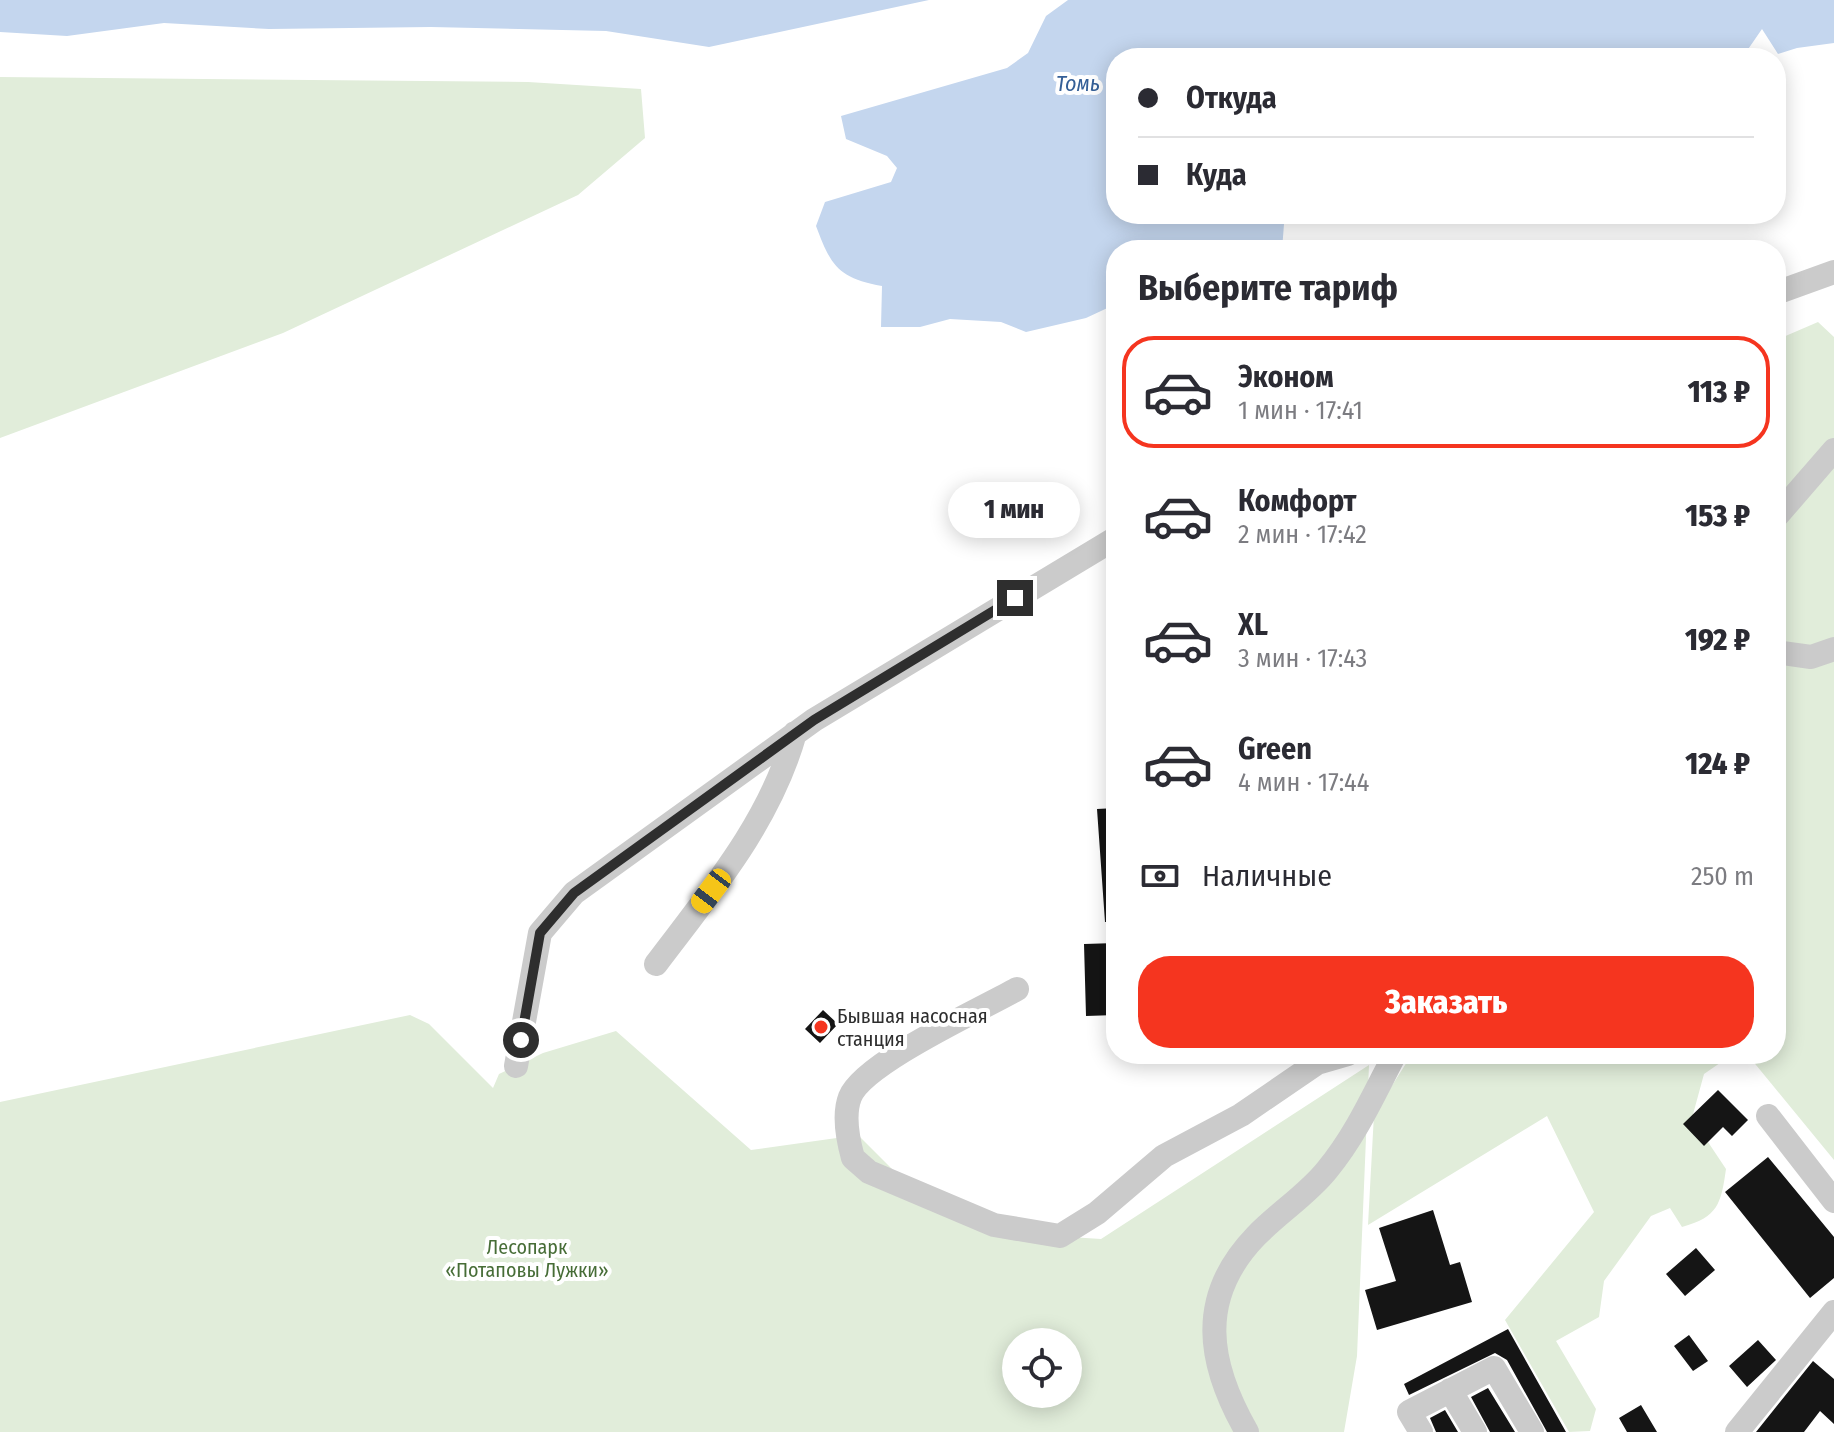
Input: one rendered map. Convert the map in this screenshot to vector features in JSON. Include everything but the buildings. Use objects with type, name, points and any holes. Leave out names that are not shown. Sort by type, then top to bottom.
[{"type":"lane","points":[[1786,289],[1834,272]]},
{"type":"lane","points":[[1786,505],[1834,450]]},
{"type":"lane","points":[[516,1066],[540,933],[574,893],[795,733],[913,658],[1106,544]]},
{"type":"lane","points":[[1786,653],[1811,657],[1834,649]]},
{"type":"lane","points":[[656,964],[748,842],[787,763],[795,733]]},
{"type":"lane","points":[[1017,989],[888,1060],[859,1081],[847,1112],[848,1141],[853,1158],[869,1172],[953,1210],[994,1225],[1060,1236],[1097,1213],[1164,1156],[1241,1115],[1316,1064]]},
{"type":"lane","points":[[1247,1432],[1225,1388],[1215,1347],[1213,1312],[1217,1300],[1226,1277],[1254,1238],[1326,1172],[1353,1133],[1390,1064]]},
{"type":"lane","points":[[1768,1116],[1834,1201]]},
{"type":"lane","points":[[1737,1432],[1834,1312]]},
{"type":"lane","points":[[1421,1432],[1409,1412],[1494,1368],[1532,1432]]},
{"type":"lane","points":[[1450,1390],[1475,1432]]},
{"type":"green space","points":[[0,77],[528,82],[641,89],[645,138],[578,195],[283,333],[0,438]]},
{"type":"green space","points":[[1818,322],[1834,337],[1834,1160],[1755,1064],[1786,1064],[1786,336]]},
{"type":"green space","name":"Лесопарк «Потаповы Лужки»","points":[[410,1015],[429,1024],[493,1088],[499,1074],[543,1053],[616,1031],[751,1150],[858,1135],[932,1209],[1008,1233],[1101,1239],[1369,1065],[1357,1356],[1344,1432],[0,1432],[0,1102]]},
{"type":"green space","points":[[1406,1064],[1718,1064],[1704,1074],[1692,1118],[1726,1169],[1716,1207],[1703,1219],[1682,1227],[1670,1208],[1651,1216],[1604,1281],[1599,1317],[1556,1341],[1596,1409],[1590,1431],[1569,1432],[1505,1320],[1594,1212],[1547,1116],[1368,1225],[1374,1114]]},
{"type":"water","points":[[0,0],[929,0],[709,47],[606,31],[431,27],[269,29],[164,23],[67,36],[0,32]]},
{"type":"water","name":"Томь","points":[[1068,0],[1834,0],[1834,43],[1786,51],[1786,48],[1774,48],[1762,29],[1749,48],[1106,48],[1106,224],[1284,224],[1283,240],[1106,240],[1106,309],[1086,318],[1026,332],[1001,322],[950,319],[920,327],[881,327],[882,286],[855,279],[838,268],[826,251],[816,226],[825,202],[891,182],[897,168],[887,156],[846,139],[841,116],[1007,68],[1028,53],[1046,16]]},
{"type":"place","name":"Бывшая насосная станция","points":[[821,1027]]},
{"type":"route","points":[[521,1040],[540,933],[574,893],[672,819],[814,720],[1015,598]]}]
